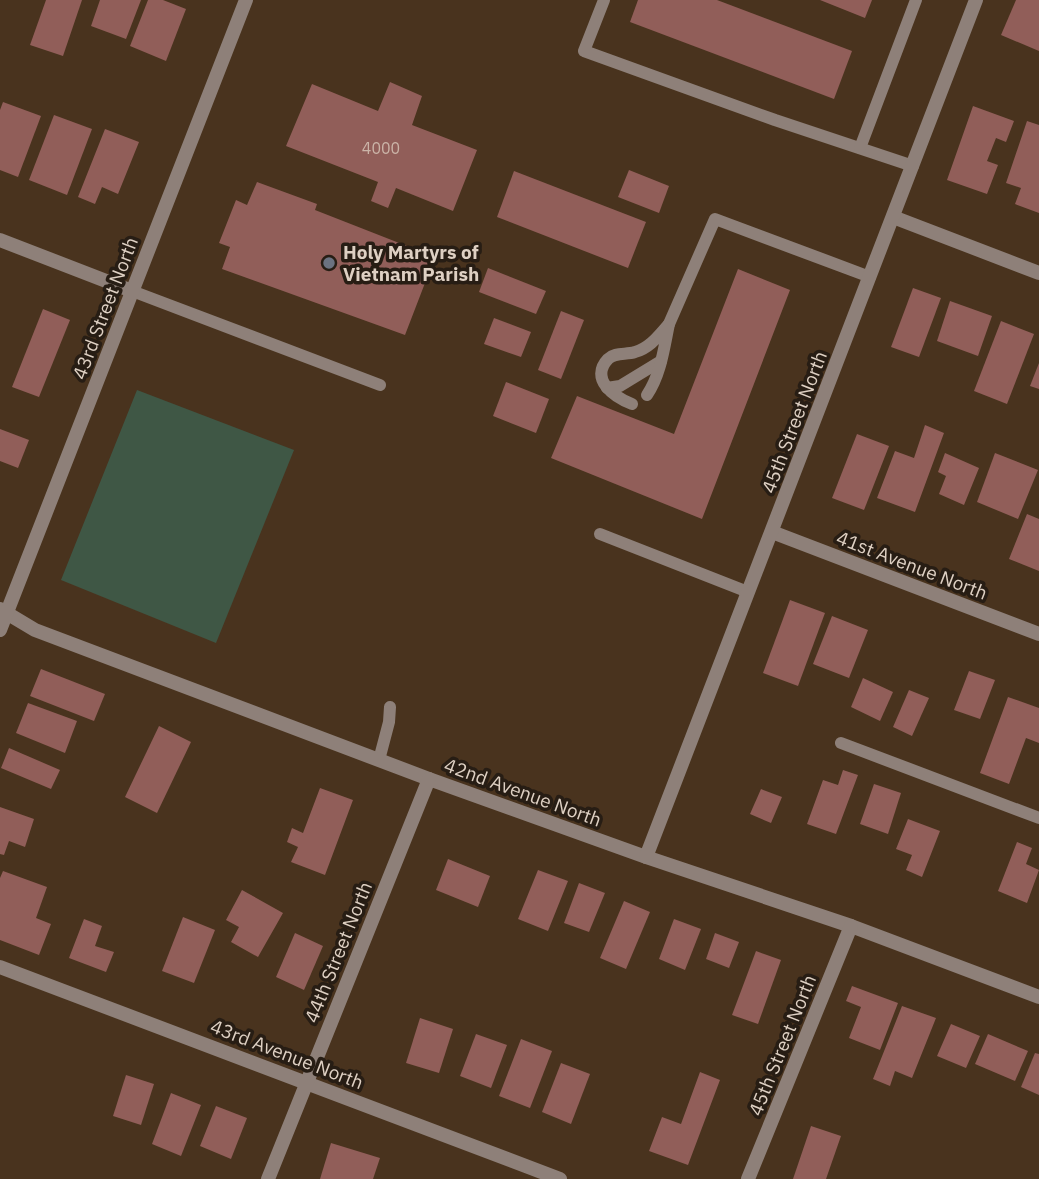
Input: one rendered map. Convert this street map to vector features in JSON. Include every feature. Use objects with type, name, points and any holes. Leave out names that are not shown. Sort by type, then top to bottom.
[{"type":"street","name":"43rd Street North","points":[[0,630],[3,611],[246,0]]},
{"type":"street","name":"45th Street North","points":[[646,857],[976,0]]},
{"type":"street","points":[[893,217],[1039,273]]},
{"type":"street","points":[[0,240],[132,291]]},
{"type":"street","name":"41st Avenue North","points":[[772,532],[1039,634]]},
{"type":"street","name":"42nd Avenue North","points":[[3,611],[35,630],[429,779],[646,857],[851,926],[1039,997]]},
{"type":"street","name":"44th Street North","points":[[268,1179],[429,779]]},
{"type":"street","name":"45th Street North","points":[[748,1179],[851,926]]},
{"type":"street","name":"43rd Avenue North","points":[[0,967],[560,1179]]},
{"type":"lane","points":[[604,0],[584,51],[775,120],[913,166]]},
{"type":"lane","points":[[859,148],[916,0]]},
{"type":"lane","points":[[648,395],[661,361],[669,324],[715,219],[870,277]]},
{"type":"lane","points":[[132,291],[380,385]]},
{"type":"lane","points":[[632,404],[620,400],[607,388],[601,371],[608,359],[616,354],[636,352],[654,342],[669,324]]},
{"type":"lane","points":[[607,388],[620,386],[661,361]]},
{"type":"lane","points":[[600,534],[748,592]]},
{"type":"lane","points":[[379,760],[390,707]]},
{"type":"lane","points":[[841,743],[1039,818]]},
{"type":"green space","points":[[137,390],[294,450],[216,643],[61,580]]},
{"type":"building","points":[[46,0],[82,0],[63,56],[30,45]]},
{"type":"building","points":[[100,0],[141,0],[126,39],[91,26]]},
{"type":"building","points":[[148,0],[163,0],[186,9],[166,61],[130,46]]},
{"type":"building","points":[[638,0],[717,0],[852,51],[834,99],[630,22]]},
{"type":"building","points":[[820,0],[872,0],[865,18]]},
{"type":"building","points":[[1016,0],[1039,0],[1039,51],[1001,35]]},
{"type":"building","points":[[390,82],[422,96],[412,125],[477,150],[453,211],[396,188],[388,208],[371,201],[378,182],[286,146],[312,84],[378,111]]},
{"type":"building","points":[[3,102],[41,116],[18,177],[0,170],[0,110]]},
{"type":"building","points":[[973,106],[1014,121],[1006,142],[996,138],[987,161],[998,165],[987,194],[947,180]]},
{"type":"building","points":[[54,115],[92,129],[67,195],[29,180]]},
{"type":"building","points":[[1027,121],[1039,125],[1039,213],[1015,204],[1021,188],[1006,183]]},
{"type":"building","points":[[105,129],[139,142],[118,194],[102,187],[95,204],[78,197]]},
{"type":"building","points":[[629,170],[669,186],[659,213],[618,197]]},
{"type":"building","points":[[514,171],[646,222],[628,268],[497,217]]},
{"type":"building","name":"Holy Martyrs of Vietnam Parish","points":[[257,182],[317,204],[315,210],[435,257],[405,335],[222,269],[230,247],[219,243],[236,200],[247,205]]},
{"type":"building","points":[[488,268],[546,291],[536,314],[479,292]]},
{"type":"building","points":[[738,269],[790,290],[702,519],[551,458],[577,396],[674,434]]},
{"type":"building","points":[[913,288],[941,298],[919,357],[891,347]]},
{"type":"building","points":[[950,301],[992,316],[978,356],[937,341]]},
{"type":"building","points":[[43,309],[70,320],[39,397],[12,387]]},
{"type":"building","points":[[561,311],[584,320],[561,379],[538,370]]},
{"type":"building","points":[[494,318],[531,332],[521,357],[484,344]]},
{"type":"building","points":[[1001,321],[1034,334],[1007,404],[974,391]]},
{"type":"building","points":[[1039,363],[1039,389],[1030,386]]},
{"type":"building","points":[[506,382],[549,399],[536,433],[493,416]]},
{"type":"building","points":[[925,425],[944,433],[915,512],[877,498],[895,451],[914,458]]},
{"type":"building","points":[[0,429],[29,440],[18,468],[0,461]]},
{"type":"building","points":[[857,434],[889,446],[864,510],[832,498]]},
{"type":"building","points":[[945,453],[979,468],[964,505],[939,494],[946,476],[938,472]]},
{"type":"building","points":[[995,453],[1038,470],[1018,519],[977,502]]},
{"type":"building","points":[[1027,514],[1039,519],[1039,571],[1009,559]]},
{"type":"building","points":[[790,600],[825,613],[798,686],[763,673]]},
{"type":"building","points":[[832,616],[868,630],[849,678],[813,664]]},
{"type":"building","points":[[41,669],[105,694],[94,721],[30,696]]},
{"type":"building","points":[[969,671],[995,680],[980,719],[954,710]]},
{"type":"building","points":[[863,678],[893,692],[880,721],[851,707]]},
{"type":"building","points":[[909,690],[929,698],[912,736],[893,727]]},
{"type":"building","points":[[1008,697],[1039,708],[1039,743],[1026,738],[1009,784],[980,773]]},
{"type":"building","points":[[28,703],[77,721],[65,753],[16,733]]},
{"type":"building","points":[[159,726],[191,742],[157,813],[125,797]]},
{"type":"building","points":[[9,748],[60,770],[51,789],[1,768]]},
{"type":"building","points":[[843,770],[858,775],[836,834],[807,824],[823,780],[838,785]]},
{"type":"building","points":[[874,784],[901,793],[888,834],[860,824]]},
{"type":"building","points":[[320,788],[353,800],[325,875],[291,862],[298,847],[287,842],[292,828],[303,833]]},
{"type":"building","points":[[761,789],[782,797],[771,823],[750,814]]},
{"type":"building","points":[[0,807],[34,819],[25,847],[9,841],[4,855],[0,854]]},
{"type":"building","points":[[908,819],[940,831],[922,877],[906,870],[912,855],[896,849]]},
{"type":"building","points":[[1017,842],[1032,848],[1026,864],[1039,870],[1027,903],[998,891]]},
{"type":"building","points":[[448,859],[490,876],[478,907],[436,890]]},
{"type":"building","points":[[538,870],[568,881],[548,931],[518,919]]},
{"type":"building","points":[[3,871],[47,887],[36,918],[51,924],[39,955],[0,940],[0,878]]},
{"type":"building","points":[[579,883],[605,893],[589,932],[564,923]]},
{"type":"building","points":[[242,890],[283,913],[258,957],[231,942],[239,927],[226,920]]},
{"type":"building","points":[[624,901],[650,912],[626,969],[600,958]]},
{"type":"building","points":[[183,917],[215,930],[194,983],[162,971]]},
{"type":"building","points":[[84,919],[102,926],[95,946],[114,952],[106,972],[69,958]]},
{"type":"building","points":[[674,919],[701,929],[685,970],[659,959]]},
{"type":"building","points":[[295,933],[323,946],[304,990],[276,977]]},
{"type":"building","points":[[715,933],[739,942],[729,968],[706,959]]},
{"type":"building","points":[[756,951],[781,960],[758,1024],[732,1015]]},
{"type":"building","points":[[852,986],[898,1003],[880,1050],[849,1038],[861,1007],[846,1001]]},
{"type":"building","points":[[902,1006],[936,1018],[912,1078],[895,1071],[890,1086],[873,1079]]},
{"type":"building","points":[[420,1018],[453,1029],[439,1073],[406,1063]]},
{"type":"building","points":[[951,1024],[980,1036],[966,1068],[937,1056]]},
{"type":"building","points":[[476,1034],[507,1045],[491,1088],[460,1076]]},
{"type":"building","points":[[988,1034],[1028,1051],[1015,1081],[975,1064]]},
{"type":"building","points":[[521,1039],[552,1051],[530,1108],[499,1096]]},
{"type":"building","points":[[1035,1053],[1039,1054],[1039,1095],[1021,1087]]},
{"type":"building","points":[[561,1063],[590,1074],[571,1124],[542,1112]]},
{"type":"building","points":[[700,1072],[720,1080],[688,1165],[649,1151],[662,1117],[681,1124]]},
{"type":"building","points":[[126,1075],[154,1084],[141,1125],[113,1116]]},
{"type":"building","points":[[171,1093],[201,1105],[181,1156],[152,1144]]},
{"type":"building","points":[[216,1106],[247,1118],[231,1159],[200,1146]]},
{"type":"building","points":[[811,1126],[841,1136],[826,1179],[793,1179]]},
{"type":"building","points":[[331,1143],[380,1158],[373,1179],[320,1179]]},
{"type":"place","name":"Holy Martyrs of Vietnam Parish","points":[[329,263]]}]
